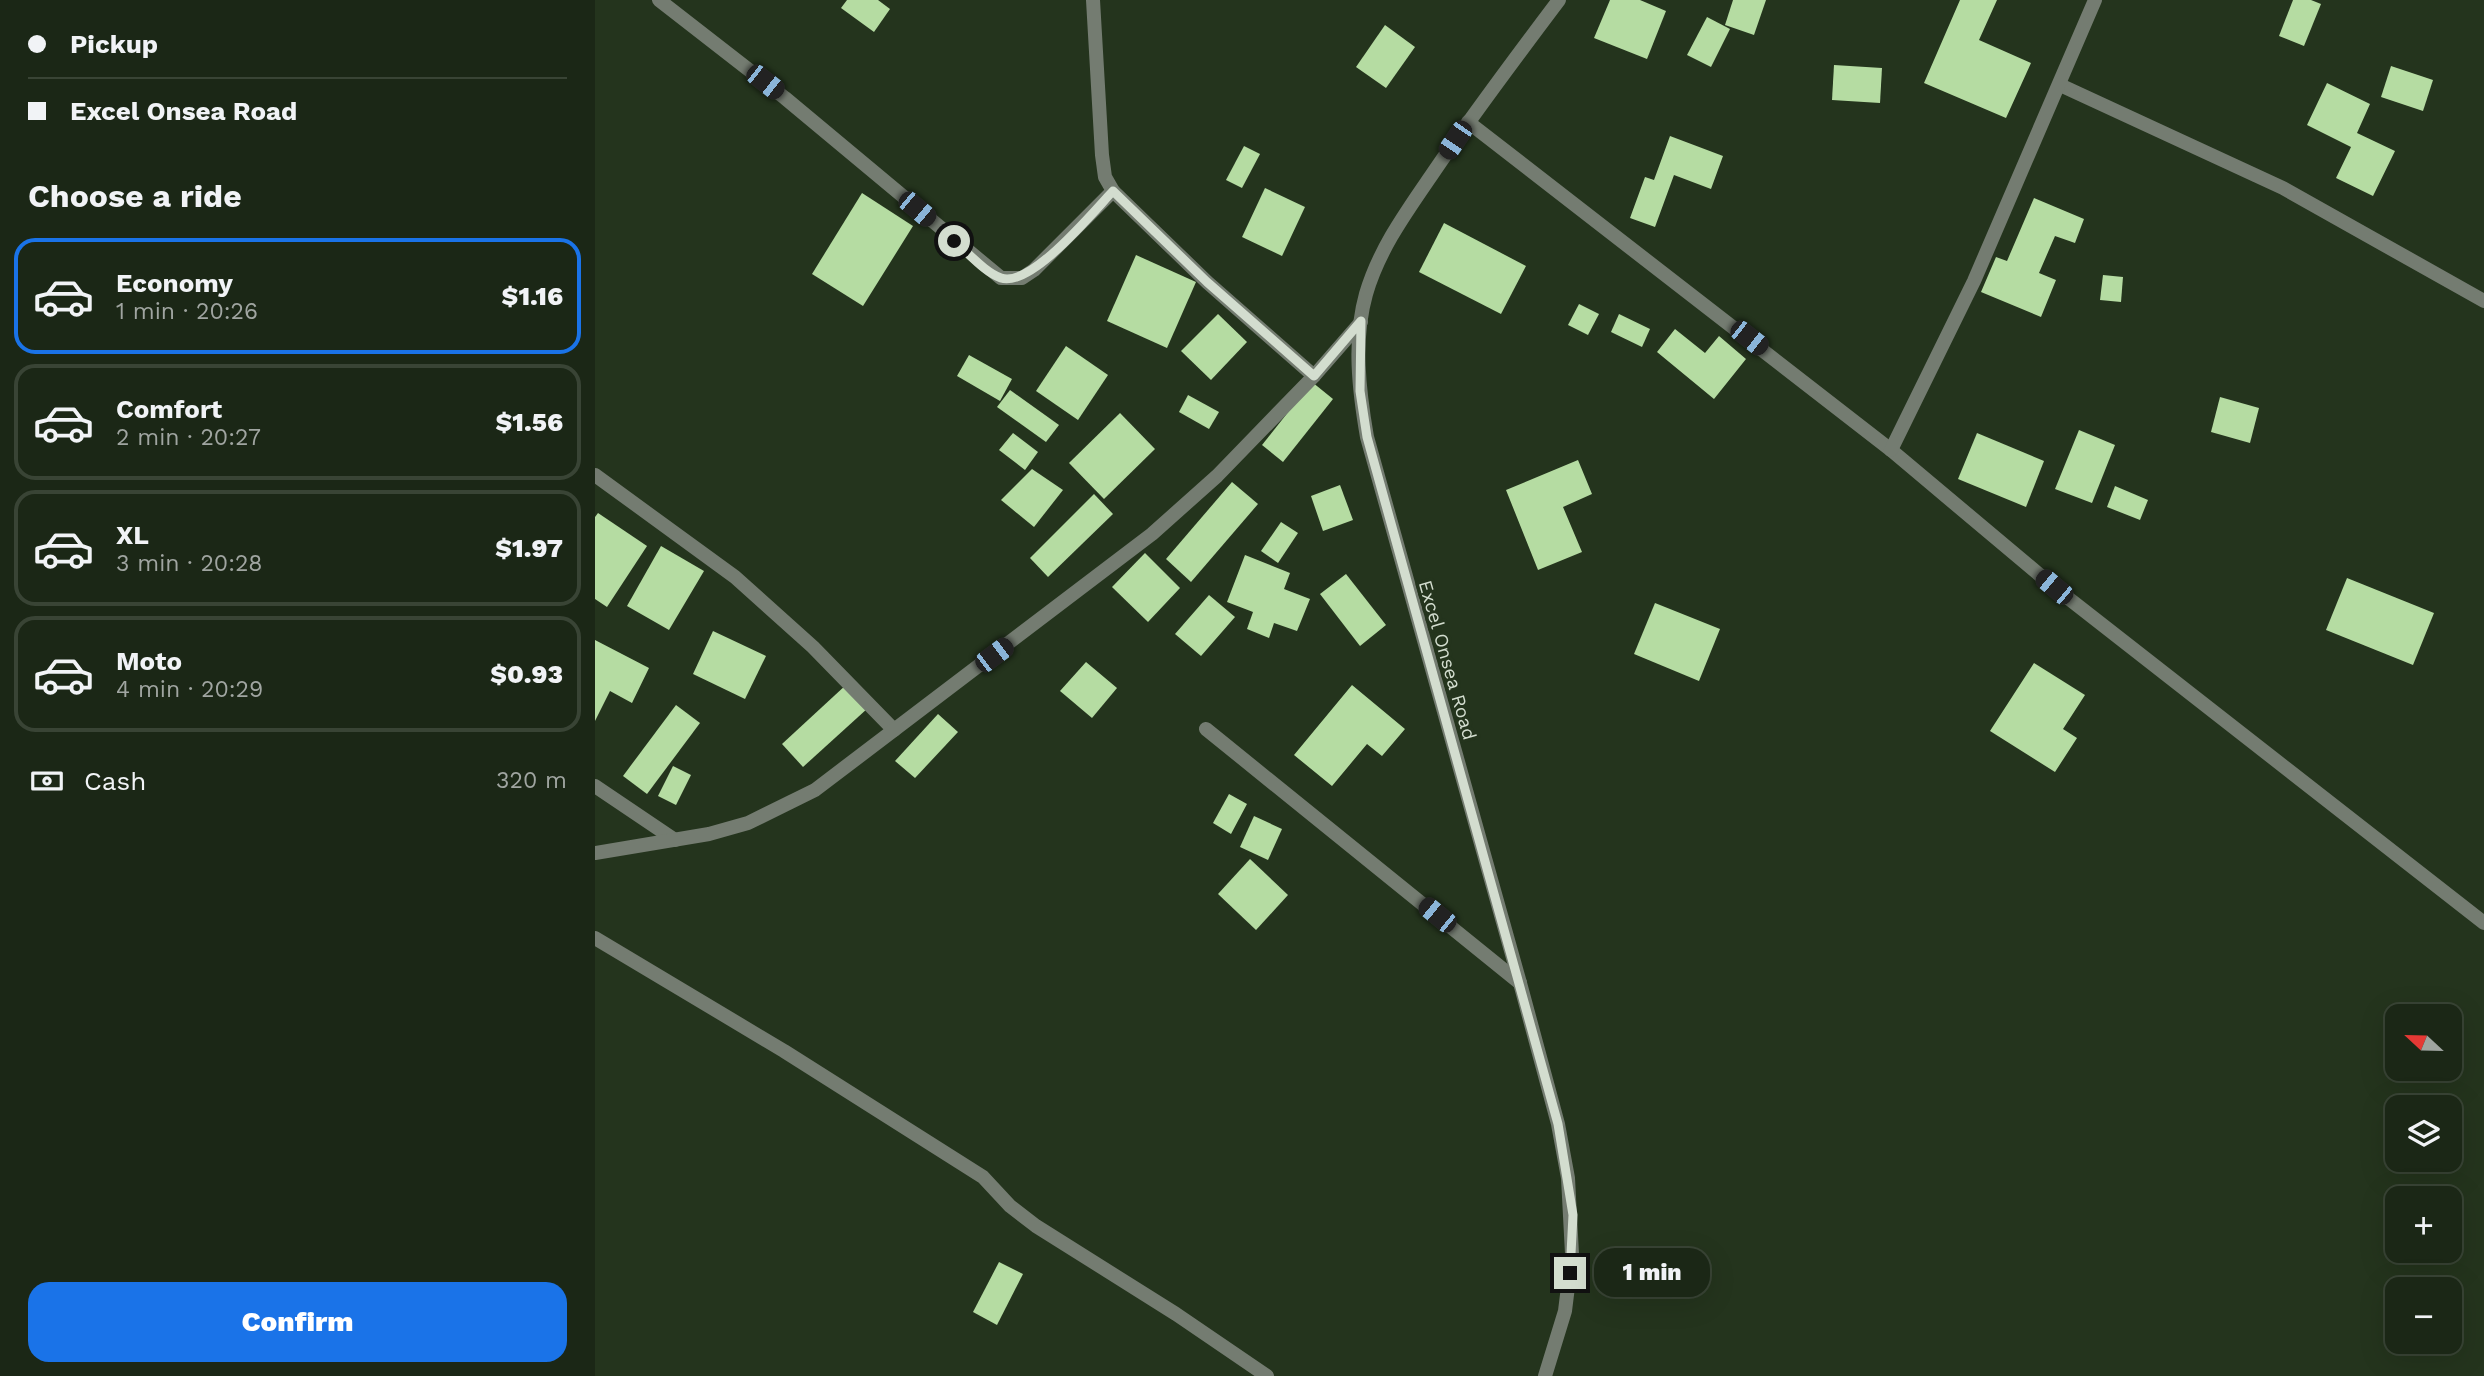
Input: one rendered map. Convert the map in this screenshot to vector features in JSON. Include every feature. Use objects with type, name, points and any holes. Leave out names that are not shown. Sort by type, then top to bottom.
[{"type":"street","points":[[659,0],[785,98],[1001,278],[1022,278],[1034,270],[1113,191]]},
{"type":"street","points":[[1093,0],[1102,155],[1105,177],[1113,191],[1207,282],[1314,376]]},
{"type":"street","name":"Excel Onsea Road","points":[[1545,1376],[1565,1311],[1572,1254],[1573,1215],[1558,1124],[1367,437],[1360,391],[1361,321],[1366,294],[1381,255],[1404,215],[1468,121],[1559,0]]},
{"type":"street","points":[[1891,450],[1958,314],[2095,0]]},
{"type":"street","points":[[2060,85],[2283,188],[2484,301]]},
{"type":"street","points":[[1468,121],[1891,450],[2074,603],[2484,923]]},
{"type":"street","points":[[595,853],[675,840],[748,823],[815,790],[1151,534],[1217,476],[1314,376],[1361,321]]},
{"type":"street","points":[[595,475],[735,577],[813,647],[894,730]]},
{"type":"street","points":[[1206,729],[1520,983]]},
{"type":"street","points":[[595,786],[675,840]]},
{"type":"street","points":[[595,938],[983,1177],[1010,1206],[1036,1226],[1176,1314],[1267,1376]]},
{"type":"building","points":[[847,0],[878,0],[890,9],[874,32],[841,8]]},
{"type":"building","points":[[1610,0],[1640,0],[1666,11],[1647,59],[1594,38]]},
{"type":"building","points":[[1733,0],[1766,0],[1754,35],[1725,25]]},
{"type":"building","points":[[1960,0],[1997,0],[1979,40],[2031,63],[2006,118],[1924,83]]},
{"type":"building","points":[[2293,0],[2311,0],[2321,4],[2304,46],[2279,36]]},
{"type":"building","points":[[1707,17],[1730,29],[1711,67],[1687,55]]},
{"type":"building","points":[[1385,25],[1415,47],[1386,88],[1356,67]]},
{"type":"building","points":[[1834,65],[1882,68],[1880,103],[1832,100]]},
{"type":"building","points":[[2391,66],[2433,80],[2423,111],[2381,97]]},
{"type":"building","points":[[2327,83],[2370,104],[2357,133],[2395,151],[2373,196],[2336,178],[2351,147],[2307,125]]},
{"type":"building","points":[[1670,136],[1723,156],[1711,189],[1674,175],[1655,227],[1630,218],[1645,177],[1654,180]]},
{"type":"building","points":[[1244,146],[1260,154],[1242,188],[1226,180]]},
{"type":"building","points":[[1265,188],[1305,207],[1282,256],[1242,237]]},
{"type":"building","points":[[862,193],[913,226],[863,306],[812,274]]},
{"type":"building","points":[[2034,198],[2084,219],[2075,243],[2055,236],[2039,273],[2056,280],[2041,317],[1981,292],[1996,257],[2007,261]]},
{"type":"building","points":[[1444,223],[1526,266],[1501,314],[1419,272]]},
{"type":"building","points":[[1136,255],[1196,282],[1167,348],[1107,321]]},
{"type":"building","points":[[2103,275],[2123,277],[2121,302],[2100,300]]},
{"type":"building","points":[[1579,304],[1599,314],[1588,335],[1568,325]]},
{"type":"building","points":[[1218,314],[1247,342],[1211,380],[1181,351]]},
{"type":"building","points":[[1619,314],[1650,329],[1642,347],[1611,332]]},
{"type":"building","points":[[1675,329],[1705,353],[1719,336],[1746,359],[1714,399],[1657,352]]},
{"type":"building","points":[[1066,346],[1108,375],[1078,420],[1036,391]]},
{"type":"building","points":[[969,355],[1012,379],[1000,401],[957,376]]},
{"type":"building","points":[[1312,382],[1333,399],[1283,462],[1262,445]]},
{"type":"building","points":[[1010,390],[1059,425],[1046,442],[997,407]]},
{"type":"building","points":[[1188,395],[1219,412],[1209,429],[1179,412]]},
{"type":"building","points":[[2220,397],[2259,408],[2250,443],[2211,432]]},
{"type":"building","points":[[1120,413],[1155,449],[1104,499],[1069,463]]},
{"type":"building","points":[[2079,430],[2115,445],[2092,503],[2055,489]]},
{"type":"building","points":[[1013,433],[1038,452],[1025,470],[999,450]]},
{"type":"building","points":[[1977,433],[2044,461],[2026,507],[1958,479]]},
{"type":"building","points":[[1578,460],[1592,494],[1563,507],[1582,552],[1538,570],[1506,490]]},
{"type":"building","points":[[1032,469],[1063,490],[1034,527],[1001,500]]},
{"type":"building","points":[[1232,482],[1258,504],[1191,582],[1166,559]]},
{"type":"building","points":[[1340,485],[1353,520],[1323,531],[1311,496]]},
{"type":"building","points":[[2115,486],[2148,500],[2140,520],[2107,507]]},
{"type":"building","points":[[1094,494],[1113,514],[1048,577],[1030,558]]},
{"type":"building","points":[[598,513],[647,546],[607,607],[595,599],[595,517]]},
{"type":"building","points":[[1281,522],[1298,533],[1278,563],[1261,551]]},
{"type":"building","points":[[661,546],[704,571],[669,630],[627,606]]},
{"type":"building","points":[[1145,553],[1180,588],[1148,622],[1112,587]]},
{"type":"building","points":[[1245,555],[1290,573],[1284,589],[1310,599],[1297,631],[1274,623],[1269,638],[1247,629],[1253,612],[1227,602]]},
{"type":"building","points":[[1346,574],[1386,625],[1360,646],[1320,594]]},
{"type":"building","points":[[2347,578],[2434,613],[2413,665],[2326,630]]},
{"type":"building","points":[[1209,595],[1235,617],[1201,656],[1175,634]]},
{"type":"building","points":[[1655,603],[1720,629],[1699,681],[1634,654]]},
{"type":"building","points":[[713,631],[766,656],[745,699],[693,674]]},
{"type":"building","points":[[595,640],[649,668],[632,703],[610,691],[595,721]]},
{"type":"building","points":[[1086,662],[1117,688],[1092,718],[1060,691]]},
{"type":"building","points":[[2034,663],[2085,695],[2063,729],[2077,738],[2055,772],[1990,731]]},
{"type":"building","points":[[847,684],[868,708],[803,767],[782,744]]},
{"type":"building","points":[[1352,685],[1405,729],[1382,756],[1367,744],[1332,786],[1294,755]]},
{"type":"building","points":[[676,705],[700,723],[647,794],[623,776]]},
{"type":"building","points":[[938,714],[958,732],[915,778],[895,761]]},
{"type":"building","points":[[673,766],[691,775],[676,805],[658,796]]},
{"type":"building","points":[[1229,794],[1247,804],[1231,834],[1213,823]]},
{"type":"building","points":[[1254,816],[1282,829],[1268,860],[1240,847]]},
{"type":"building","points":[[1250,859],[1288,895],[1256,930],[1218,894]]},
{"type":"building","points":[[999,1262],[1023,1274],[997,1325],[973,1312]]},
{"type":"route","points":[[954,241],[1001,278],[1022,278],[1049,256],[1113,191],[1207,282],[1314,376],[1361,321],[1360,391],[1367,437],[1558,1124],[1573,1215],[1570,1273]]}]
